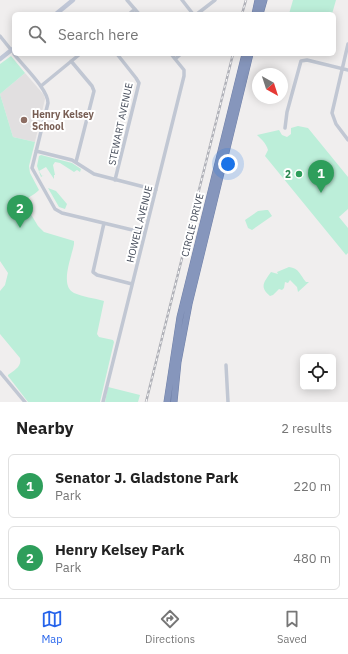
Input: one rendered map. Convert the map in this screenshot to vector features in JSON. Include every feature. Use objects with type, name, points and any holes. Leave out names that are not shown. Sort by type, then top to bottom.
[{"type":"highway","points":[[255,12],[258,0]]},
{"type":"highway","points":[[261,12],[264,0]]},
{"type":"highway","name":"CIRCLE DRIVE","points":[[167,402],[180,317],[245,56]]},
{"type":"highway","name":"CIRCLE DRIVE","points":[[174,402],[178,362],[189,304],[250,56]]},
{"type":"main road","points":[[58,12],[73,0]]},
{"type":"main road","points":[[0,59],[12,52]]},
{"type":"street","points":[[127,0],[135,10],[132,12]]},
{"type":"street","points":[[182,0],[191,12]]},
{"type":"street","points":[[200,12],[215,0]]},
{"type":"street","points":[[0,36],[12,50]]},
{"type":"street","points":[[348,44],[332,113],[336,124],[348,140]]},
{"type":"street","points":[[17,56],[47,95],[48,103],[36,151],[33,170],[55,209],[60,212],[145,233]]},
{"type":"street","points":[[41,86],[77,56]]},
{"type":"street","name":"STEWART AVENUE","points":[[115,180],[139,83],[119,56]]},
{"type":"street","name":"HOWELL AVENUE","points":[[103,402],[184,73],[182,67],[175,58]]},
{"type":"street","points":[[285,128],[287,112],[301,61],[306,60],[348,70]]},
{"type":"street","points":[[71,61],[92,86],[94,91],[76,162]]},
{"type":"street","points":[[36,151],[72,160],[94,174],[156,190]]},
{"type":"street","points":[[104,223],[93,272],[97,275],[132,284]]},
{"type":"street","points":[[226,365],[228,402]]},
{"type":"street","points":[[0,372],[25,402]]},
{"type":"shaded area","name":"Henry Kelsey School","points":[[25,73],[44,95],[45,99],[35,142],[13,137],[0,94]]},
{"type":"green space","points":[[293,0],[336,0],[333,12],[290,12]]},
{"type":"green space","points":[[11,56],[25,73],[0,94],[0,64]]},
{"type":"green space","points":[[0,94],[13,137],[35,142],[29,166],[30,173],[39,190],[26,201],[26,206],[38,226],[44,232],[74,241],[67,278],[67,284],[70,289],[74,293],[104,301],[97,334],[99,337],[113,340],[114,342],[100,402],[28,402],[8,376],[19,366],[20,358],[0,334],[0,291],[5,285],[8,273],[0,261]]},
{"type":"green space","points":[[298,126],[308,128],[348,177],[348,209],[339,217],[348,228],[348,253],[346,255],[265,156],[268,150],[264,142],[257,135],[279,130],[282,135],[287,137],[291,134],[291,128]]},
{"type":"green space","points":[[41,155],[72,163],[81,169],[80,172],[77,170],[74,172],[60,163],[55,162],[53,165],[55,175],[54,179],[46,167],[39,171],[42,176],[44,175],[41,177],[37,166],[39,156]]},
{"type":"green space","points":[[48,188],[56,191],[67,204],[65,209],[59,207]]},
{"type":"green space","points":[[268,210],[272,216],[252,230],[248,228],[245,220],[258,211]]},
{"type":"green space","points":[[289,267],[297,270],[306,282],[309,282],[298,292],[297,287],[290,280],[288,283],[285,282],[282,290],[279,289],[270,296],[264,287],[266,279],[271,272],[278,274],[277,272]]},
{"type":"green space","points":[[108,387],[140,395],[138,402],[105,402]]},
{"type":"railway","points":[[243,12],[246,0]]},
{"type":"railway","points":[[146,402],[232,56]]},
{"type":"place","name":"Henry Kelsey School","points":[[24,120]]},
{"type":"place","name":"2","points":[[299,174]]},
{"type":"place","name":"Senator J. Gladstone Park","points":[[321,193]]},
{"type":"place","name":"Henry Kelsey Park","points":[[20,228]]}]
